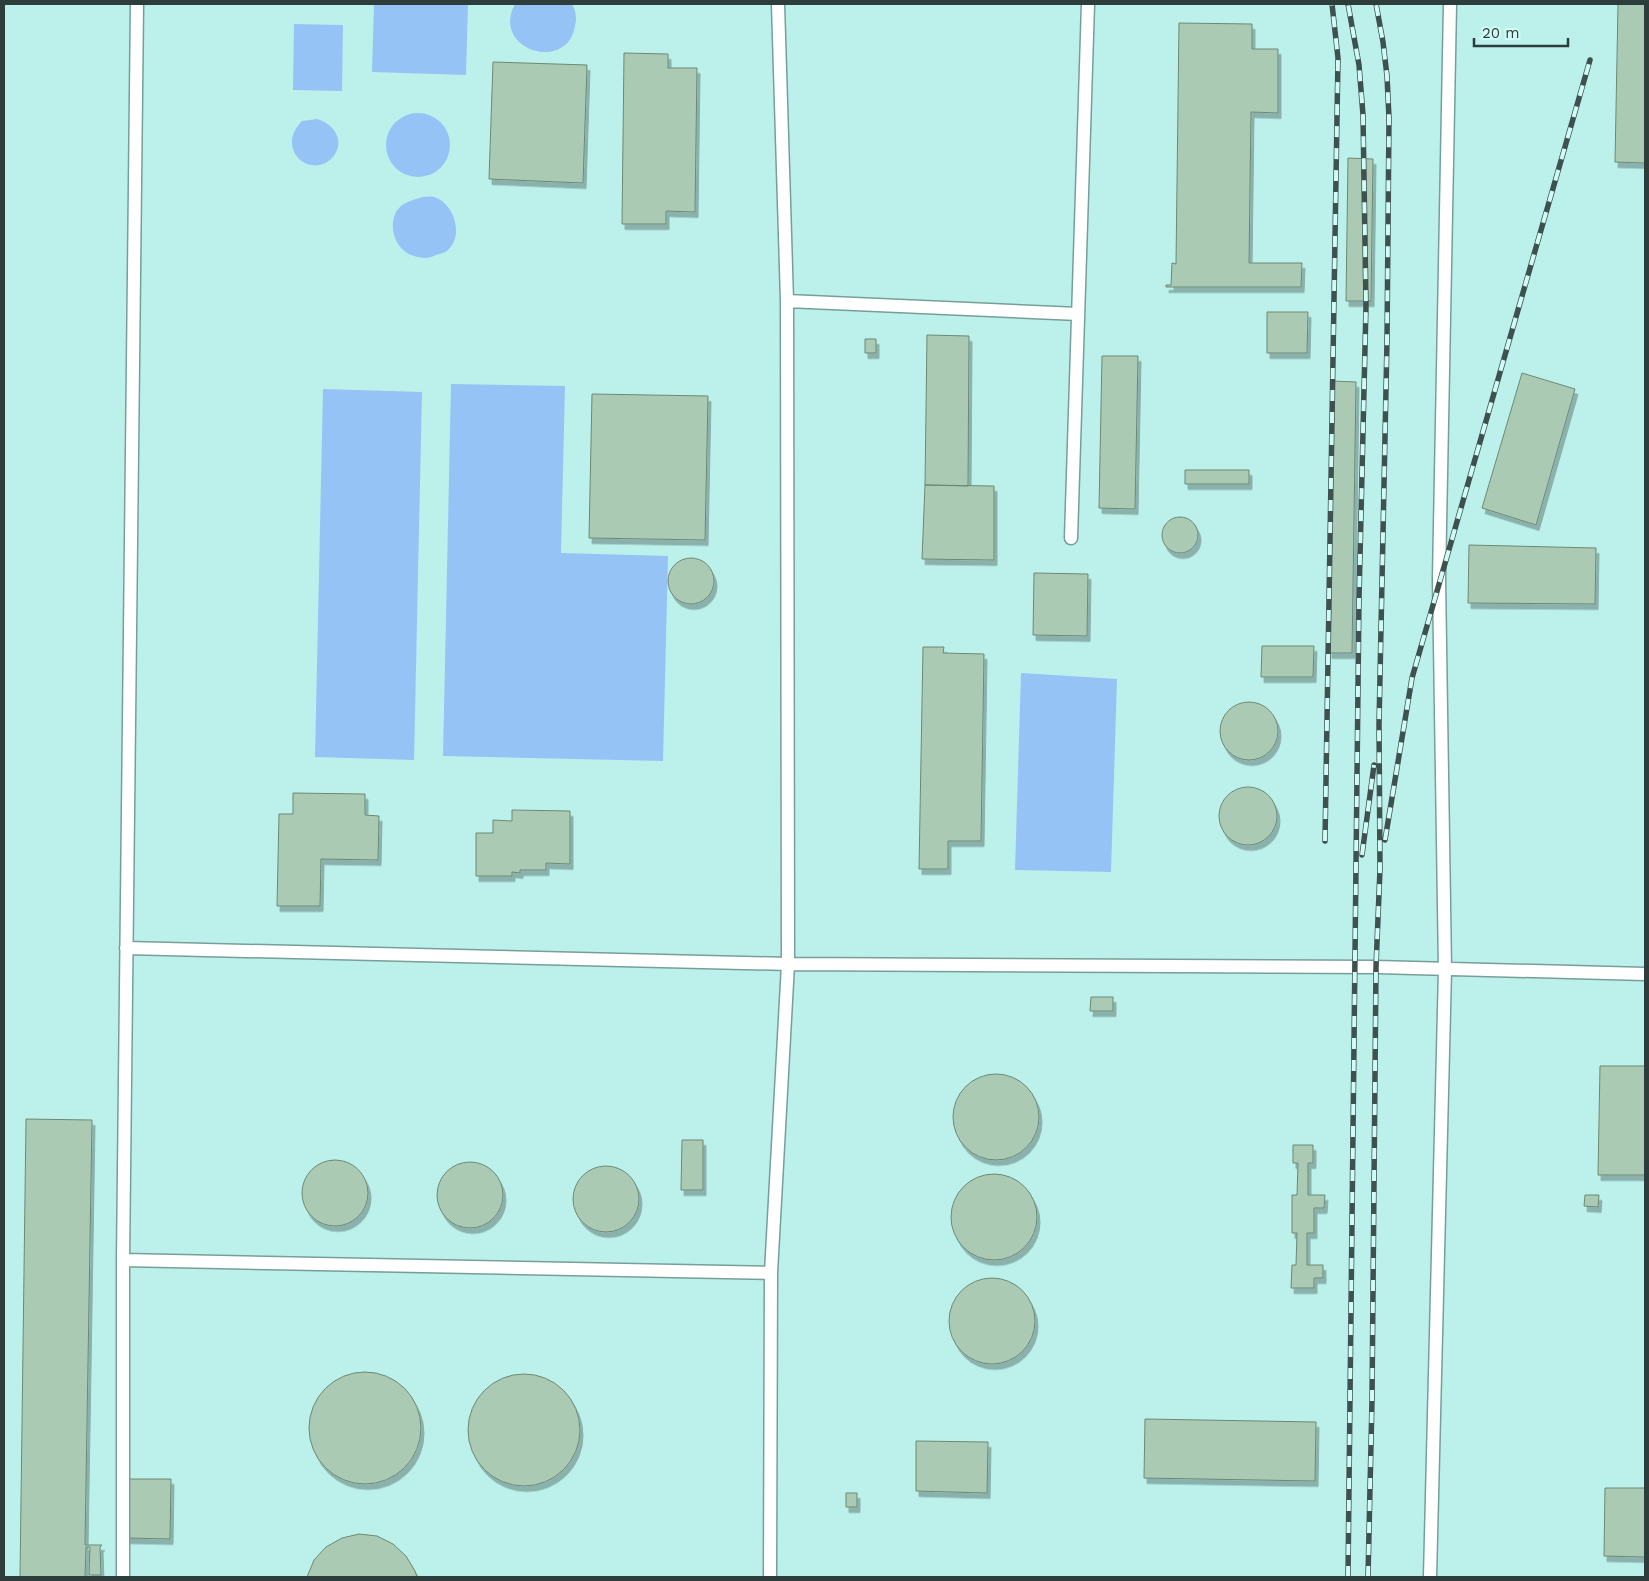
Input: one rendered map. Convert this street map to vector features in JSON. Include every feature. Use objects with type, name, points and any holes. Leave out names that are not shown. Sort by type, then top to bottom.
[{"type":"lane","points":[[123,1577],[123,1260],[137,4]]},
{"type":"lane","points":[[770,1577],[771,1273],[788,964],[787,301],[778,4]]},
{"type":"lane","points":[[1071,538],[1088,4]]},
{"type":"lane","points":[[1430,1577],[1444,970],[1439,579],[1450,4]]},
{"type":"lane","points":[[787,301],[1078,314]]},
{"type":"lane","points":[[126,948],[788,964],[1376,968],[1645,974]]},
{"type":"lane","points":[[123,1260],[771,1273]]},
{"type":"shaded area","points":[[4,4],[1645,4],[1645,1577],[4,1577]]},
{"type":"shaded area","points":[[374,4],[468,4],[466,75],[372,72]]},
{"type":"shaded area","points":[[515,4],[572,4],[576,20],[569,41],[559,49],[546,52],[533,50],[521,43],[513,33],[510,20]]},
{"type":"shaded area","points":[[294,24],[343,25],[342,91],[293,90]]},
{"type":"shaded area","points":[[412,113],[424,113],[441,122],[448,133],[450,145],[448,157],[441,168],[424,177],[412,177],[400,172],[391,163],[386,151],[386,139],[391,127],[400,118]]},
{"type":"shaded area","points":[[317,119],[326,123],[336,133],[338,139],[337,150],[333,157],[324,163],[306,164],[294,151],[292,142],[294,132],[302,121]]},
{"type":"shaded area","points":[[422,197],[434,197],[441,200],[452,213],[456,229],[452,245],[447,251],[425,258],[414,256],[403,250],[396,240],[393,229],[394,217],[398,209],[408,202]]},
{"type":"shaded area","points":[[451,384],[565,386],[561,553],[668,556],[663,761],[443,756]]},
{"type":"shaded area","points":[[323,389],[422,392],[414,760],[315,757]]},
{"type":"shaded area","points":[[1021,673],[1117,679],[1111,872],[1015,870]]},
{"type":"building","points":[[1618,4],[1645,4],[1645,163],[1615,162]]},
{"type":"building","points":[[1179,23],[1252,24],[1252,49],[1278,49],[1278,113],[1251,112],[1249,263],[1302,263],[1301,287],[1166,287],[1166,285],[1171,285],[1172,263],[1176,264]]},
{"type":"building","points":[[624,53],[668,54],[668,68],[697,68],[695,212],[666,211],[666,224],[622,224]]},
{"type":"building","points":[[493,62],[587,65],[583,183],[489,179]]},
{"type":"building","points":[[1348,158],[1373,159],[1371,301],[1346,301]]},
{"type":"building","points":[[1267,312],[1308,312],[1307,353],[1267,353]]},
{"type":"building","points":[[927,335],[969,336],[968,486],[925,485]]},
{"type":"building","points":[[865,339],[876,339],[876,353],[865,353]]},
{"type":"building","points":[[1102,356],[1138,356],[1135,509],[1099,508]]},
{"type":"building","points":[[1522,373],[1575,389],[1536,525],[1482,508]]},
{"type":"building","points":[[1332,381],[1356,382],[1352,653],[1329,653]]},
{"type":"building","points":[[592,394],[708,396],[705,540],[589,538]]},
{"type":"building","points":[[1185,470],[1249,470],[1249,484],[1185,484]]},
{"type":"building","points":[[925,485],[994,486],[994,560],[922,559]]},
{"type":"building","points":[[1180,517],[1187,518],[1193,522],[1197,528],[1197,542],[1193,548],[1187,552],[1180,553],[1173,552],[1167,548],[1163,542],[1162,535],[1163,528],[1167,522],[1173,518]]},
{"type":"building","points":[[1469,545],[1596,548],[1595,604],[1468,603]]},
{"type":"building","points":[[691,558],[704,562],[710,568],[714,581],[710,594],[704,600],[691,604],[678,600],[672,594],[668,581],[672,568],[678,562]]},
{"type":"building","points":[[1034,573],[1088,574],[1087,636],[1033,635]]},
{"type":"building","points":[[1262,646],[1314,646],[1313,677],[1261,677]]},
{"type":"building","points":[[923,647],[944,647],[943,653],[984,654],[981,841],[948,841],[948,869],[919,869]]},
{"type":"building","points":[[1249,702],[1260,704],[1270,710],[1276,720],[1278,731],[1276,742],[1270,752],[1260,758],[1249,760],[1238,758],[1228,752],[1222,742],[1220,731],[1222,720],[1228,710],[1238,704]]},
{"type":"building","points":[[1248,787],[1259,789],[1269,795],[1275,805],[1277,816],[1275,827],[1269,837],[1259,843],[1248,845],[1237,843],[1227,837],[1221,827],[1219,816],[1221,805],[1227,795],[1237,789]]},
{"type":"building","points":[[293,793],[365,794],[365,815],[379,816],[378,860],[321,859],[320,906],[277,906],[279,814],[293,814]]},
{"type":"building","points":[[512,810],[570,811],[570,864],[546,863],[546,870],[520,870],[520,873],[512,872],[512,876],[476,876],[476,833],[493,833],[493,820],[512,821]]},
{"type":"building","points":[[1091,997],[1113,997],[1113,1011],[1090,1011]]},
{"type":"building","points":[[1600,1066],[1645,1066],[1645,1175],[1598,1175]]},
{"type":"building","points":[[996,1074],[1012,1077],[1020,1081],[1032,1093],[1036,1101],[1039,1117],[1036,1133],[1032,1141],[1020,1153],[1012,1157],[996,1160],[980,1157],[972,1153],[960,1141],[956,1133],[953,1117],[956,1101],[960,1093],[972,1081],[980,1077]]},
{"type":"building","points":[[26,1119],[92,1120],[85,1545],[102,1545],[100,1547],[101,1575],[89,1575],[90,1547],[86,1547],[85,1577],[20,1577]]},
{"type":"building","points":[[682,1140],[703,1140],[703,1190],[681,1190]]},
{"type":"building","points":[[1293,1145],[1313,1145],[1313,1163],[1308,1163],[1308,1195],[1325,1195],[1324,1208],[1314,1208],[1314,1233],[1307,1233],[1307,1265],[1323,1265],[1323,1278],[1314,1278],[1314,1288],[1291,1288],[1292,1265],[1296,1265],[1297,1233],[1292,1233],[1292,1195],[1297,1195],[1298,1163],[1293,1163]]},
{"type":"building","points":[[328,1160],[342,1160],[354,1165],[363,1174],[368,1186],[366,1206],[359,1217],[342,1226],[328,1226],[316,1221],[307,1212],[302,1200],[302,1186],[307,1174],[316,1165]]},
{"type":"building","points":[[464,1162],[476,1162],[494,1171],[501,1182],[503,1195],[501,1208],[494,1219],[483,1226],[464,1228],[451,1223],[442,1214],[437,1201],[437,1189],[442,1176],[451,1167]]},
{"type":"building","points":[[600,1166],[612,1166],[630,1175],[637,1186],[639,1199],[637,1212],[630,1223],[619,1230],[600,1232],[587,1227],[578,1218],[573,1205],[573,1193],[578,1180],[587,1171]]},
{"type":"building","points":[[994,1174],[1010,1177],[1018,1181],[1030,1193],[1034,1201],[1037,1217],[1034,1233],[1030,1241],[1018,1253],[1010,1257],[994,1260],[978,1257],[970,1253],[958,1241],[954,1233],[951,1217],[954,1201],[958,1193],[970,1181],[978,1177]]},
{"type":"building","points":[[1585,1195],[1599,1195],[1598,1207],[1584,1206]]},
{"type":"building","points":[[992,1278],[1008,1281],[1016,1285],[1028,1297],[1032,1305],[1035,1321],[1032,1337],[1028,1345],[1016,1357],[1008,1361],[992,1364],[976,1361],[968,1357],[956,1345],[952,1337],[949,1321],[952,1305],[956,1297],[968,1285],[976,1281]]},
{"type":"building","points":[[365,1372],[387,1376],[405,1388],[417,1406],[421,1428],[417,1450],[405,1468],[387,1480],[365,1484],[343,1480],[325,1468],[313,1450],[309,1428],[313,1406],[325,1388],[343,1376]]},
{"type":"building","points":[[524,1374],[546,1378],[564,1390],[576,1408],[580,1430],[576,1452],[564,1470],[546,1482],[524,1486],[502,1482],[484,1470],[472,1452],[468,1430],[472,1408],[484,1390],[502,1378]]},
{"type":"building","points":[[1145,1419],[1316,1422],[1315,1481],[1144,1478]]},
{"type":"building","points":[[916,1441],[988,1442],[987,1493],[916,1491]]},
{"type":"building","points":[[128,1479],[171,1479],[170,1539],[127,1538]]},
{"type":"building","points":[[1605,1488],[1645,1488],[1645,1557],[1604,1556]]},
{"type":"building","points":[[846,1493],[857,1493],[857,1507],[846,1507]]},
{"type":"building","points":[[359,1534],[377,1536],[393,1544],[406,1556],[417,1577],[307,1577],[314,1560],[326,1547],[342,1538]]},
{"type":"railway","points":[[1325,841],[1338,58],[1332,4]]},
{"type":"railway","points":[[1348,4],[1359,65],[1363,115],[1366,306],[1359,599],[1348,1577]]},
{"type":"railway","points":[[1368,1577],[1372,1400],[1376,967],[1380,869],[1379,725],[1387,341],[1389,118],[1387,76],[1376,4]]},
{"type":"railway","points":[[1385,840],[1412,678],[1590,60]]},
{"type":"railway","points":[[1362,855],[1374,765]]}]
